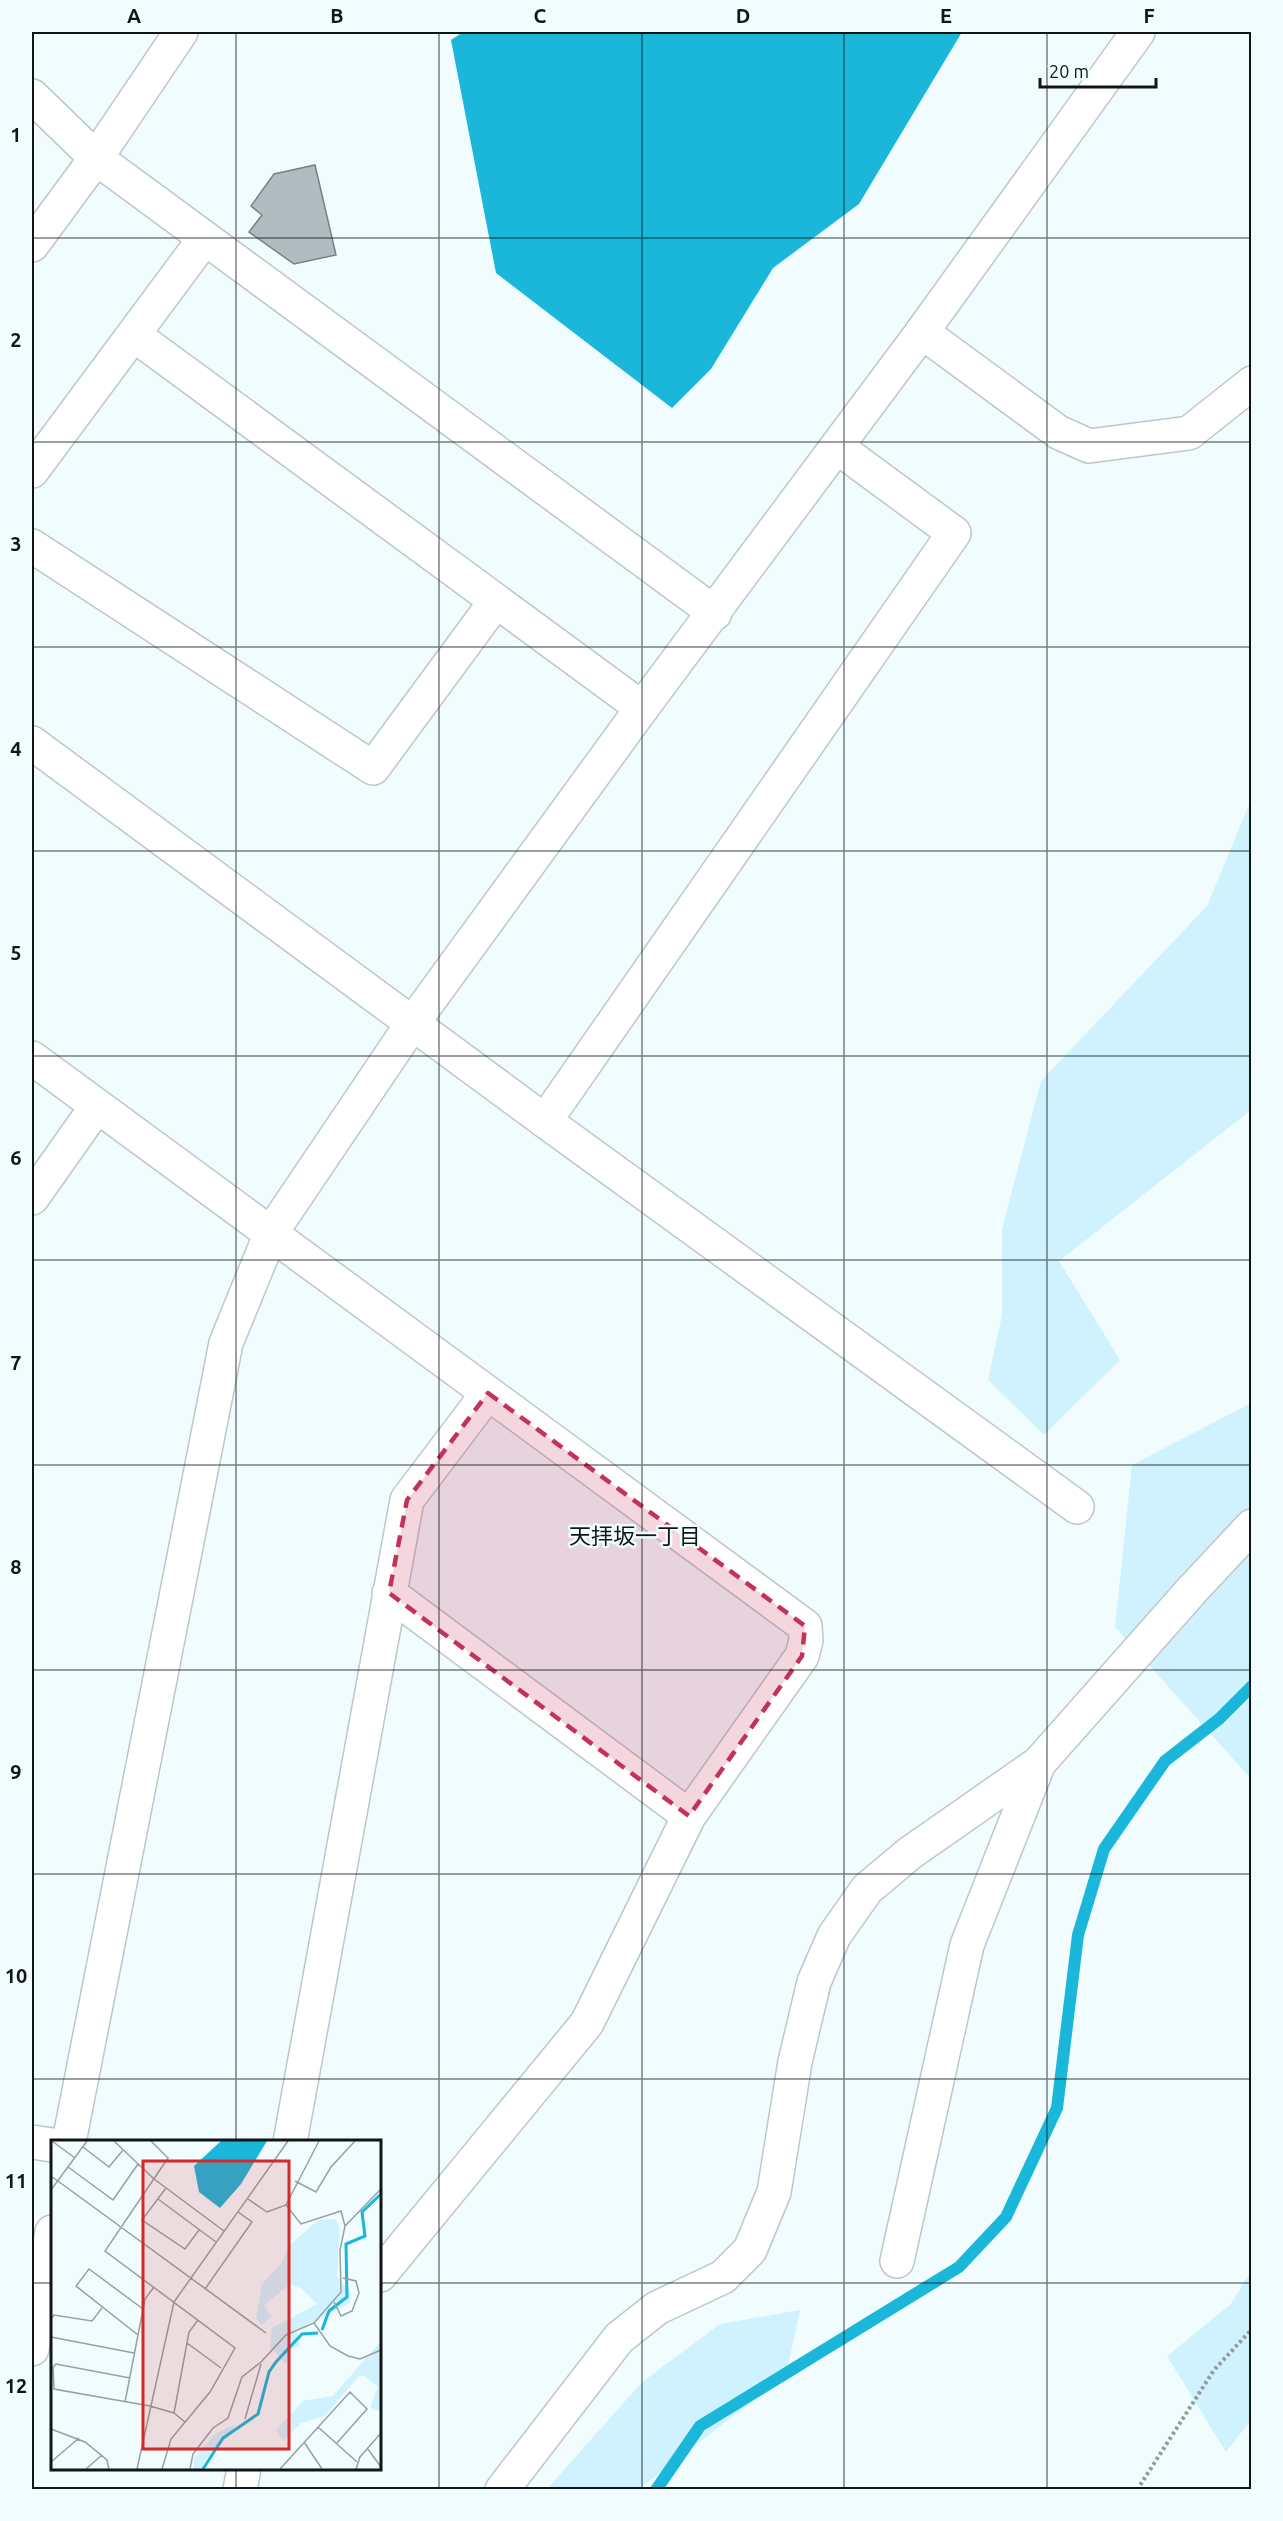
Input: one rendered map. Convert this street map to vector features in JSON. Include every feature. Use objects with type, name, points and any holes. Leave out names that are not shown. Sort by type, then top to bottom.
[{"type":"street","points":[[32,245],[96,158],[181,32]]},
{"type":"street","points":[[69,2140],[226,1343],[271,1233],[412,1024],[642,708],[715,613],[922,332],[1138,32]]},
{"type":"street","points":[[32,96],[96,158],[715,613]]},
{"type":"street","points":[[32,471],[206,238]]},
{"type":"street","points":[[922,332],[1059,432],[1089,446],[1189,433],[1251,383]]},
{"type":"street","points":[[134,335],[642,708]]},
{"type":"street","points":[[544,1121],[954,533],[837,447]]},
{"type":"street","points":[[32,546],[373,768],[496,601]]},
{"type":"street","points":[[32,743],[544,1121],[1077,1507]]},
{"type":"street","points":[[32,1058],[805,1626],[806,1640],[802,1656],[689,1816],[587,2023],[381,2274]]},
{"type":"street","points":[[32,1198],[97,1106]]},
{"type":"street","points":[[290,2140],[407,1500],[488,1393]]},
{"type":"street","points":[[502,2490],[619,2338],[657,2308],[723,2277],[750,2250],[774,2192],[795,2062],[814,1982],[834,1936],[867,1889],[910,1853],[1039,1763],[1193,1588],[1251,1526]]},
{"type":"street","points":[[389,1593],[689,1816]]},
{"type":"street","points":[[897,2261],[967,1945],[1039,1763]]},
{"type":"street","points":[[32,2142],[51,2145]]},
{"type":"street","points":[[32,2349],[51,2238]]},
{"type":"street","points":[[240,2490],[244,2470]]},
{"type":"path","points":[[1137,2490],[1214,2370],[1251,2329]]},
{"type":"highlighted area","points":[[488,1393],[805,1626],[802,1656],[689,1816],[389,1593],[407,1500]]},
{"type":"shaded area","points":[[1251,800],[1251,1110],[1059,1261],[1120,1360],[1044,1435],[988,1380],[1002,1315],[1002,1229],[1041,1081],[1207,906]]},
{"type":"shaded area","points":[[1251,1403],[1251,1779],[1115,1627],[1132,1465]]},
{"type":"shaded area","points":[[1251,2271],[1251,2420],[1226,2452],[1167,2356],[1231,2304]]},
{"type":"shaded area","points":[[800,2310],[786,2375],[639,2489],[547,2489],[641,2383],[720,2324]]},
{"type":"water","points":[[463,32],[962,32],[859,204],[773,268],[711,369],[672,408],[496,273],[451,40]]},
{"type":"building","points":[[315,165],[336,255],[294,264],[249,232],[262,215],[251,206],[274,174]]},
{"type":"waterway","points":[[656,2490],[700,2426],[959,2267],[1006,2217],[1057,2108],[1078,1935],[1104,1849],[1165,1761],[1219,1719],[1252,1686]]},
{"type":"district","name":"天拝坂一丁目","points":[[635,1535]]}]
